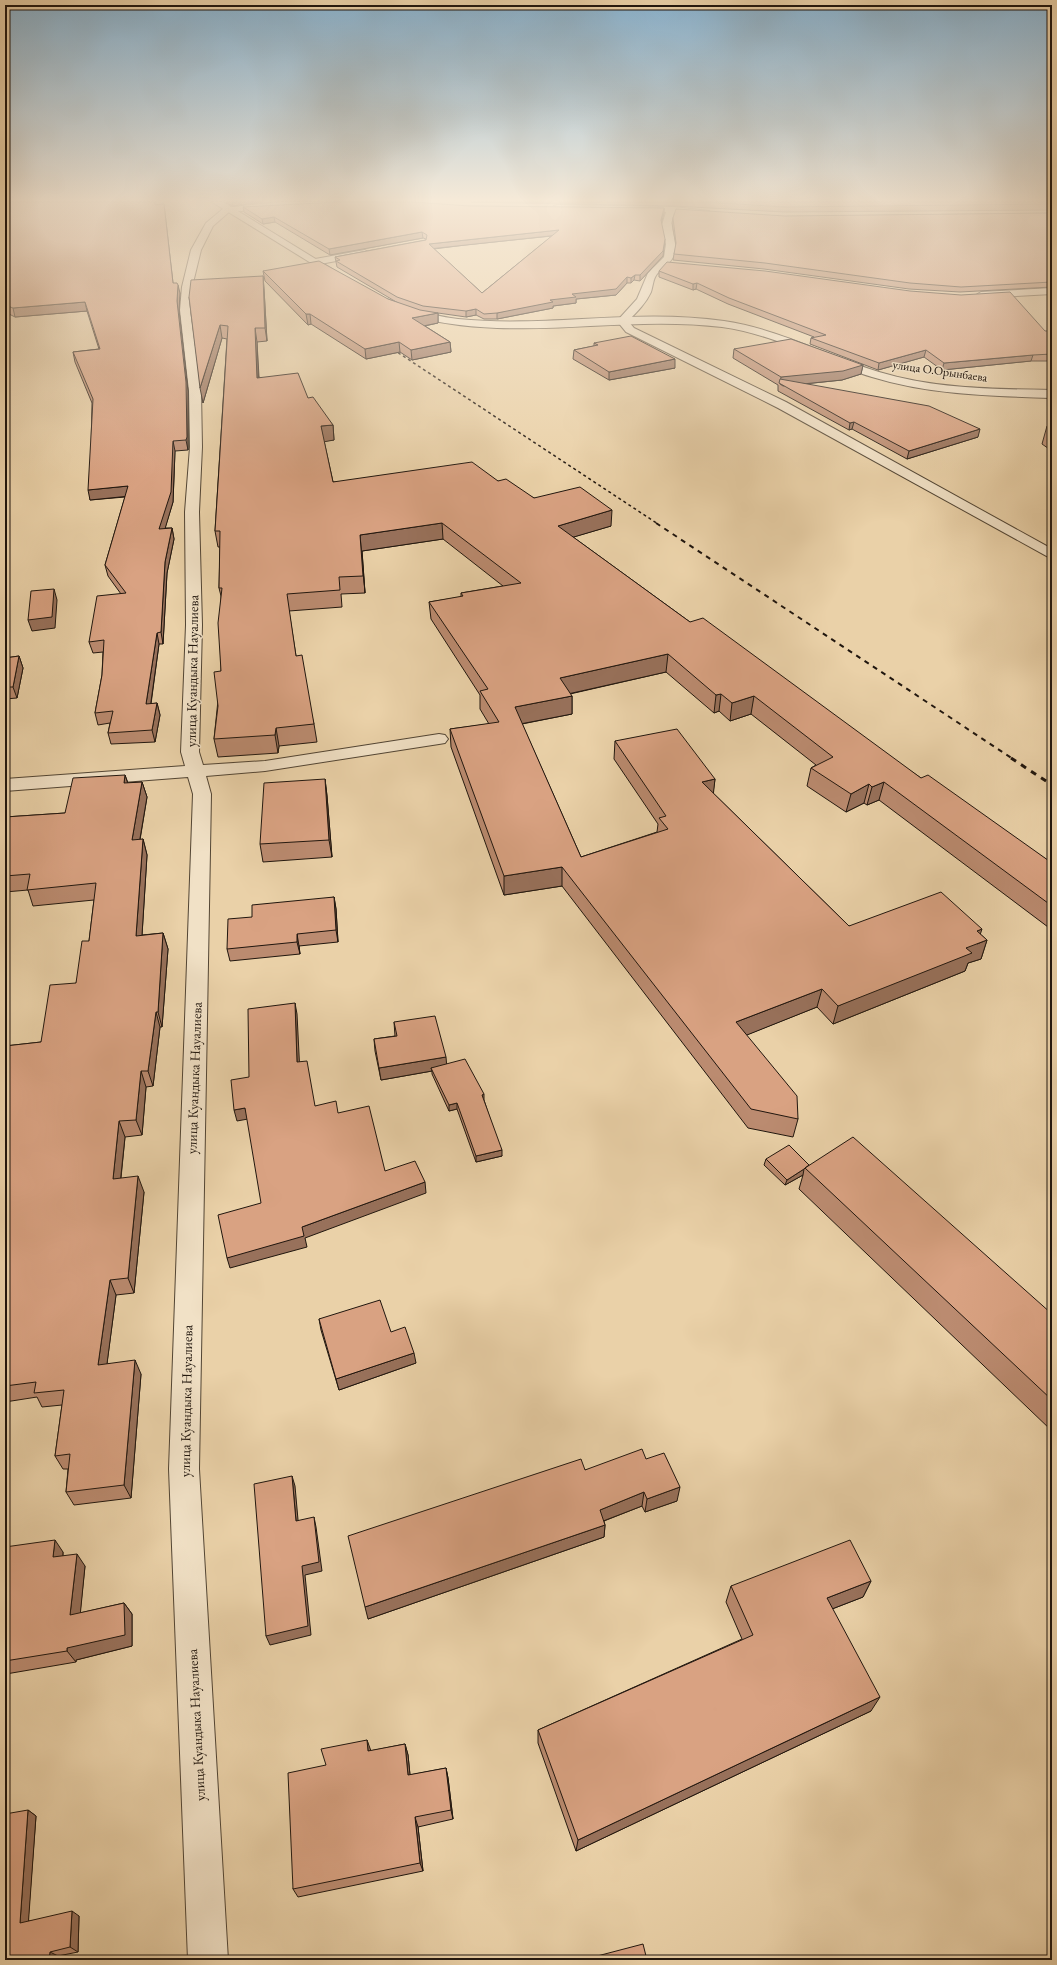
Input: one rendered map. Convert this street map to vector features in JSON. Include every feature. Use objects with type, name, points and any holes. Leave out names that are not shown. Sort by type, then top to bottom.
[{"type":"street","name":"улица Куандыка Науалиева","points":[[186,294],[185,310],[187,337],[195,391],[196,447],[192,512],[194,556],[194,625],[190,752],[202,794],[184,1469],[208,1960]]},
{"type":"street","points":[[645,294],[622,321],[630,330],[782,405],[1052,555]]},
{"type":"street","points":[[968,296],[1007,294]]},
{"type":"street","name":"улица О.Орынбаева","points":[[400,308],[422,316],[443,320],[483,324],[686,320],[724,324],[766,333],[876,375],[912,383],[966,389],[1052,394]]},
{"type":"street","points":[[5,785],[265,766],[439,739]]},
{"type":"building","points":[[5,294],[177,294],[186,382],[187,437],[186,440],[173,441],[171,492],[159,529],[172,528],[165,562],[161,632],[157,633],[146,704],[157,703],[152,730],[108,733],[113,711],[95,713],[102,675],[104,640],[89,642],[97,596],[126,593],[105,565],[128,486],[88,490],[93,399],[73,352],[100,349],[85,302],[13,308],[5,305]]},
{"type":"building","points":[[189,294],[264,294],[265,328],[255,328],[257,378],[298,373],[308,398],[313,397],[333,425],[321,426],[333,482],[472,462],[498,481],[506,479],[534,498],[580,487],[612,510],[558,526],[690,622],[703,618],[921,778],[928,775],[1052,863],[1052,906],[884,782],[872,787],[869,784],[851,794],[811,768],[833,757],[754,696],[732,703],[721,694],[716,695],[668,654],[560,678],[572,696],[515,707],[581,857],[668,829],[659,818],[666,816],[615,741],[677,729],[715,779],[702,782],[849,926],[941,892],[982,929],[977,931],[987,940],[966,948],[972,953],[838,1006],[822,989],[736,1022],[797,1096],[798,1119],[751,1109],[562,867],[504,876],[450,729],[499,722],[480,691],[488,689],[429,602],[463,596],[461,593],[521,583],[442,523],[360,535],[363,576],[339,577],[340,590],[287,594],[296,656],[302,655],[314,724],[276,728],[275,735],[214,739],[218,706],[214,672],[221,671],[218,623],[222,588],[219,588],[220,531],[215,531],[228,326],[220,325],[200,388]]},
{"type":"building","points":[[286,294],[378,294],[388,299],[420,310],[438,313],[412,318],[450,342],[411,350],[399,342],[365,349],[310,314],[306,314]]},
{"type":"building","points":[[391,294],[575,294],[572,294],[576,297],[550,300],[553,302],[497,313],[484,314],[476,309],[466,311],[423,306]]},
{"type":"building","points":[[720,294],[944,294],[961,295],[1012,294],[1045,331],[1048,331],[1052,335],[1052,354],[944,363],[926,350],[879,363],[811,338],[826,335]]},
{"type":"building","points":[[631,336],[675,359],[609,372],[574,350],[598,345],[594,343]]},
{"type":"building","points":[[791,339],[863,365],[843,371],[781,377],[734,349]]},
{"type":"building","points":[[780,379],[929,406],[980,429],[909,451],[854,422],[850,423],[779,383]]},
{"type":"building","points":[[54,589],[52,617],[28,620],[31,591]]},
{"type":"building","points":[[19,656],[13,687],[5,687],[5,658]]},
{"type":"building","points":[[125,775],[124,783],[142,782],[132,840],[143,839],[136,936],[163,933],[158,1012],[156,1012],[148,1071],[141,1071],[136,1120],[119,1121],[113,1179],[138,1176],[128,1278],[110,1280],[98,1365],[135,1360],[124,1485],[66,1492],[70,1454],[55,1456],[64,1390],[34,1393],[36,1382],[5,1386],[5,1046],[41,1042],[50,985],[76,983],[82,941],[89,941],[96,883],[27,890],[30,874],[5,876],[5,817],[65,813],[73,778]]},
{"type":"building","points":[[325,779],[329,840],[260,844],[264,783]]},
{"type":"building","points":[[334,897],[336,930],[297,934],[297,942],[227,949],[228,919],[252,917],[252,905]]},
{"type":"building","points":[[295,1003],[297,1062],[307,1061],[315,1106],[336,1101],[338,1113],[369,1106],[385,1171],[415,1161],[425,1182],[302,1227],[304,1236],[227,1258],[218,1215],[261,1203],[245,1108],[234,1110],[231,1080],[249,1077],[248,1009]]},
{"type":"building","points":[[435,1016],[446,1057],[379,1068],[374,1039],[397,1036],[394,1022]]},
{"type":"building","points":[[465,1059],[484,1094],[482,1095],[502,1150],[476,1156],[457,1103],[449,1105],[431,1068]]},
{"type":"building","points":[[853,1137],[1052,1314],[1052,1400],[805,1168]]},
{"type":"building","points":[[789,1145],[809,1165],[787,1180],[766,1159]]},
{"type":"building","points":[[380,1300],[391,1332],[405,1327],[414,1353],[336,1379],[319,1319]]},
{"type":"building","points":[[642,1449],[646,1459],[664,1453],[680,1487],[647,1499],[644,1492],[600,1510],[605,1525],[365,1607],[348,1536],[581,1459],[585,1470]]},
{"type":"building","points":[[292,1476],[296,1521],[314,1517],[319,1562],[302,1566],[308,1626],[266,1636],[254,1484]]},
{"type":"building","points":[[55,1540],[53,1557],[77,1554],[70,1615],[124,1603],[125,1635],[67,1648],[67,1651],[5,1661],[5,1547]]},
{"type":"building","points":[[850,1540],[871,1581],[827,1598],[880,1697],[578,1840],[538,1730],[753,1635],[731,1586]]},
{"type":"building","points":[[367,1740],[368,1751],[405,1744],[408,1775],[446,1768],[451,1810],[415,1817],[420,1863],[293,1889],[288,1773],[326,1765],[321,1749]]},
{"type":"building","points":[[28,1810],[20,1923],[72,1911],[70,1947],[50,1952],[49,1960],[5,1960],[5,1814]]},
{"type":"building","points":[[643,1944],[647,1960],[582,1960]]},
{"type":"railway","points":[[388,346],[658,524]]},
{"type":"railway","points":[[656,523],[1013,759]]},
{"type":"railway","points":[[1011,758],[1052,785]]}]
